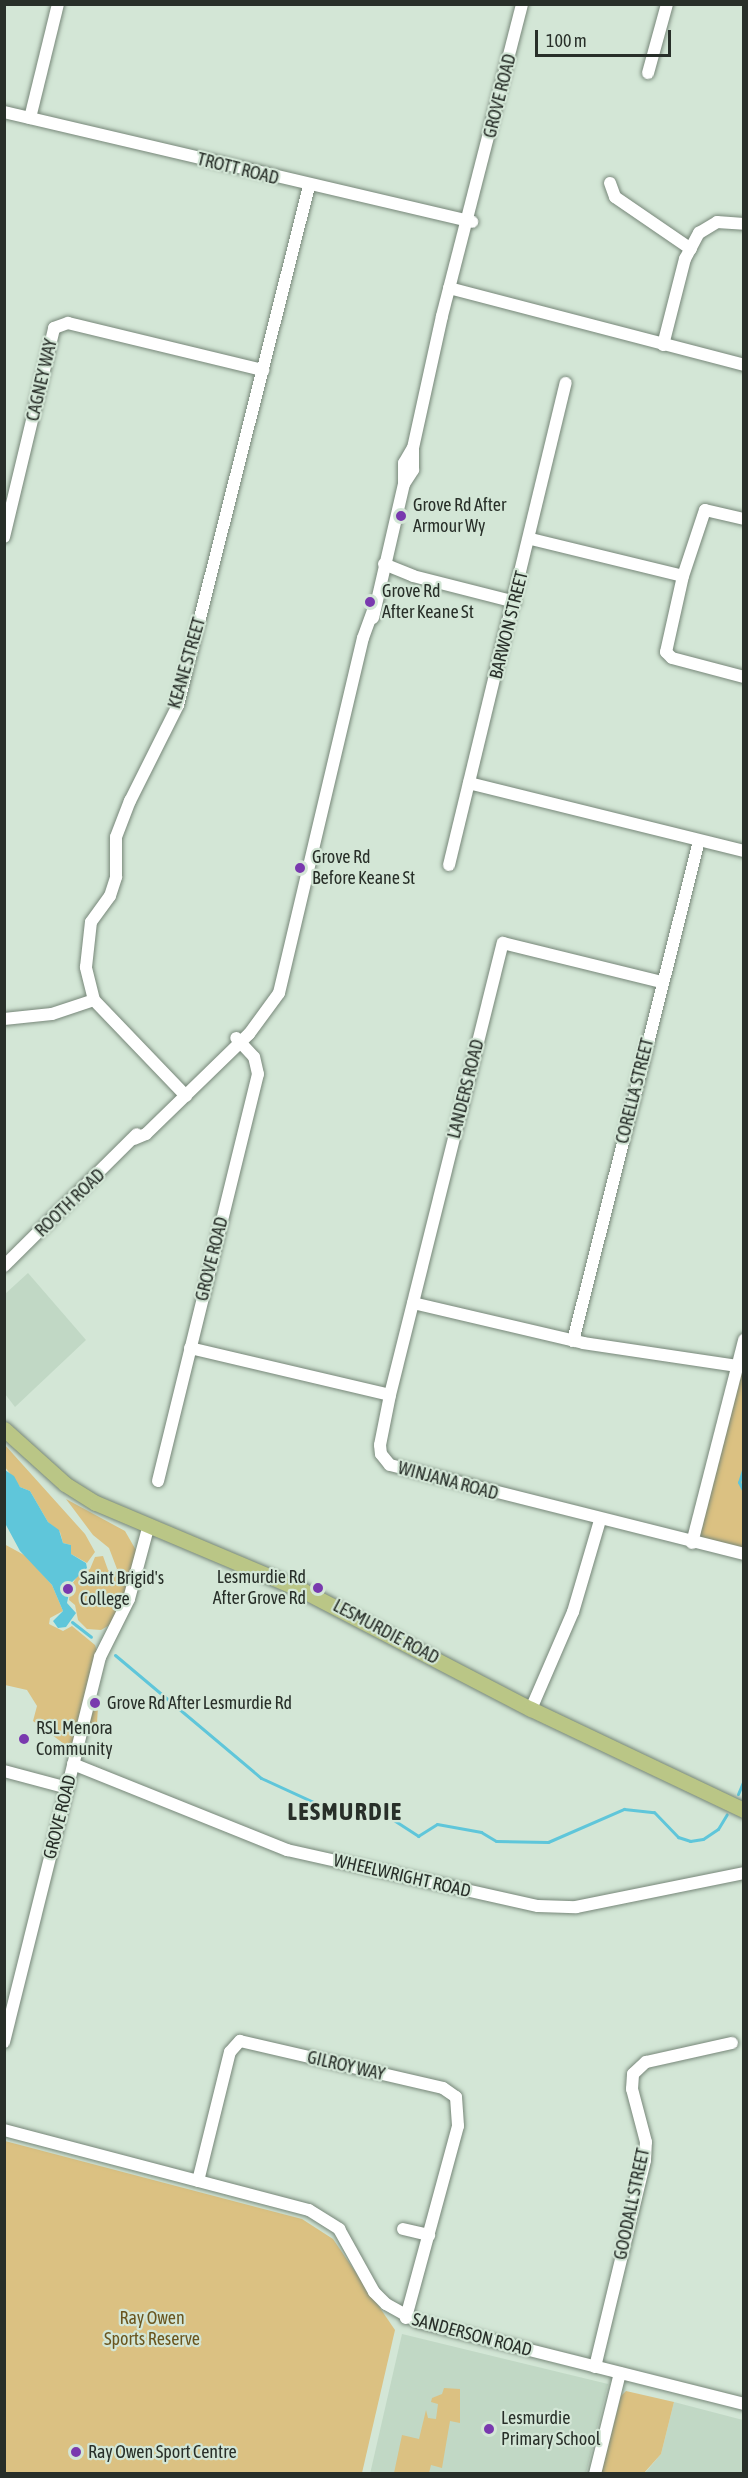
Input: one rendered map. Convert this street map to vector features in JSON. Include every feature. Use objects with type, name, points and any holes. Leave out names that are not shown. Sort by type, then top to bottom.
[{"type":"main road","name":"LESMURDIE ROAD","points":[[4,1418],[31,1453]]},
{"type":"main road","name":"LESMURDIE ROAD","points":[[4,1429],[65,1484],[96,1503],[148,1528],[312,1595],[531,1708],[744,1810]]},
{"type":"street","points":[[30,118],[58,4]]},
{"type":"street","name":"GROVE ROAD","points":[[158,1481],[258,1074],[254,1057],[238,1040],[273,1005],[287,960],[325,803],[337,779],[342,734],[362,651],[369,639],[373,611],[404,484],[413,470],[413,448],[522,4]]},
{"type":"street","points":[[648,73],[667,4]]},
{"type":"street","name":"TROTT ROAD","points":[[4,112],[309,186],[469,221]]},
{"type":"street","points":[[610,183],[615,197],[691,249]]},
{"type":"street","name":"KEANE STREET","points":[[93,1000],[86,967],[91,922],[110,896],[116,877],[116,837],[130,801],[178,705],[309,186]]},
{"type":"street","points":[[663,345],[691,249],[699,233],[717,222],[744,224]]},
{"type":"street","points":[[452,289],[744,365]]},
{"type":"street","name":"CAGNEY WAY","points":[[4,537],[54,328],[68,322],[263,370]]},
{"type":"street","name":"BARWON STREET","points":[[449,865],[531,539],[567,383]]},
{"type":"street","points":[[744,519],[705,510],[683,576],[666,652],[672,658],[744,677]]},
{"type":"street","points":[[531,539],[683,576]]},
{"type":"street","points":[[383,568],[515,602]]},
{"type":"street","points":[[469,783],[744,851]]},
{"type":"street","name":"CORELLA STREET","points":[[573,1341],[699,841]]},
{"type":"street","name":"LANDERS ROAD","points":[[390,1395],[503,943],[662,982]]},
{"type":"street","points":[[4,1019],[52,1014],[93,1000],[184,1093]]},
{"type":"street","name":"ROOTH ROAD","points":[[4,1266],[134,1140],[146,1134],[238,1040]]},
{"type":"street","points":[[413,1303],[573,1341],[737,1366]]},
{"type":"street","points":[[692,1543],[744,1340]]},
{"type":"street","points":[[190,1348],[390,1395]]},
{"type":"street","name":"WINJANA ROAD","points":[[390,1395],[380,1445],[381,1454],[390,1466],[692,1543],[744,1554]]},
{"type":"street","points":[[531,1708],[573,1612],[600,1520]]},
{"type":"street","name":"GROVE ROAD","points":[[4,2042],[100,1657],[129,1599],[148,1528]]},
{"type":"street","name":"WHEELWRIGHT ROAD","points":[[73,1764],[287,1850],[538,1906],[576,1907],[744,1873]]},
{"type":"street","points":[[4,1771],[68,1788]]},
{"type":"street","name":"GILROY WAY","points":[[198,2181],[230,2052],[240,2041],[443,2088],[456,2097],[458,2126],[406,2318]]},
{"type":"street","name":"GOODALL STREET","points":[[595,2367],[645,2160],[646,2142],[632,2089],[633,2074],[646,2062],[732,2043]]},
{"type":"street","name":"SANDERSON ROAD","points":[[4,2130],[309,2210],[339,2229],[374,2292],[406,2318],[744,2404]]},
{"type":"street","points":[[403,2229],[429,2235]]},
{"type":"street","points":[[595,2474],[620,2373]]},
{"type":"shaded area","points":[[28,1273],[86,1340],[15,1407],[5,1394],[5,1294]]},
{"type":"shaded area","name":"Lesmurdie Primary School","points":[[402,2334],[608,2384],[586,2473],[370,2474]]},
{"type":"shaded area","points":[[674,2402],[743,2420],[743,2473],[644,2474],[661,2454]]},
{"type":"green space","points":[[743,1338],[743,1554],[692,1543]]},
{"type":"green space","points":[[5,1445],[85,1534],[95,1552],[87,1563],[71,1554],[71,1545],[63,1543],[60,1532],[48,1522],[30,1491],[20,1487],[5,1467]]},
{"type":"green space","points":[[66,1499],[125,1531],[137,1552],[122,1610],[116,1611],[113,1623],[101,1630],[87,1629],[78,1620],[75,1605],[69,1600],[71,1586],[78,1575],[90,1569],[95,1557],[103,1556],[108,1570],[115,1573],[117,1569],[109,1548],[93,1535]]},
{"type":"green space","points":[[4,1544],[26,1556],[52,1585],[63,1611],[50,1618],[49,1624],[63,1631],[72,1626],[95,1645],[97,1651],[93,1693],[98,1707],[97,1723],[71,1749],[33,1721],[37,1706],[27,1690],[5,1685]]},
{"type":"green space","name":"Ray Owen Sports Reserve","points":[[5,2141],[302,2219],[333,2239],[395,2330],[362,2473],[5,2473]]},
{"type":"green space","points":[[444,2388],[460,2389],[460,2423],[450,2421],[442,2468],[431,2465],[429,2473],[394,2473],[402,2435],[419,2439],[426,2410],[428,2418],[436,2419],[438,2404],[431,2402],[432,2398],[442,2394]]},
{"type":"green space","points":[[626,2391],[674,2402],[661,2454],[644,2473],[601,2474],[621,2396]]},
{"type":"water","points":[[5,1470],[14,1476],[20,1487],[30,1491],[48,1522],[59,1530],[63,1543],[71,1545],[71,1554],[86,1563],[87,1568],[71,1583],[67,1603],[76,1613],[66,1627],[58,1628],[53,1621],[63,1611],[52,1585],[20,1551],[6,1525]]},
{"type":"waterway","points":[[744,1467],[739,1482],[744,1492]]},
{"type":"waterway","points":[[72,1622],[91,1637]]},
{"type":"waterway","points":[[115,1655],[261,1778],[342,1815],[369,1811],[389,1817],[418,1836],[437,1824],[481,1832],[496,1841],[548,1842],[624,1809],[654,1812],[678,1837],[690,1841],[703,1839],[718,1829],[727,1814]]},
{"type":"waterway","points":[[738,1794],[744,1780]]},
{"type":"place","name":"Grove Rd After Armour Wy","points":[[401,516]]},
{"type":"place","name":"Grove Rd After Keane St","points":[[370,602]]},
{"type":"place","name":"Grove Rd Before Keane St","points":[[300,868]]},
{"type":"place","name":"Lesmurdie Rd After Grove Rd","points":[[318,1588]]},
{"type":"place","name":"Saint Brigid's College","points":[[68,1589]]},
{"type":"place","name":"Grove Rd After Lesmurdie Rd","points":[[95,1703]]},
{"type":"place","name":"RSL Menora Community","points":[[24,1739]]},
{"type":"place","name":"Lesmurdie Primary School","points":[[489,2429]]},
{"type":"place","name":"Ray Owen Sport Centre","points":[[76,2452]]},
{"type":"district","name":"LESMURDIE","points":[[345,1812]]}]
